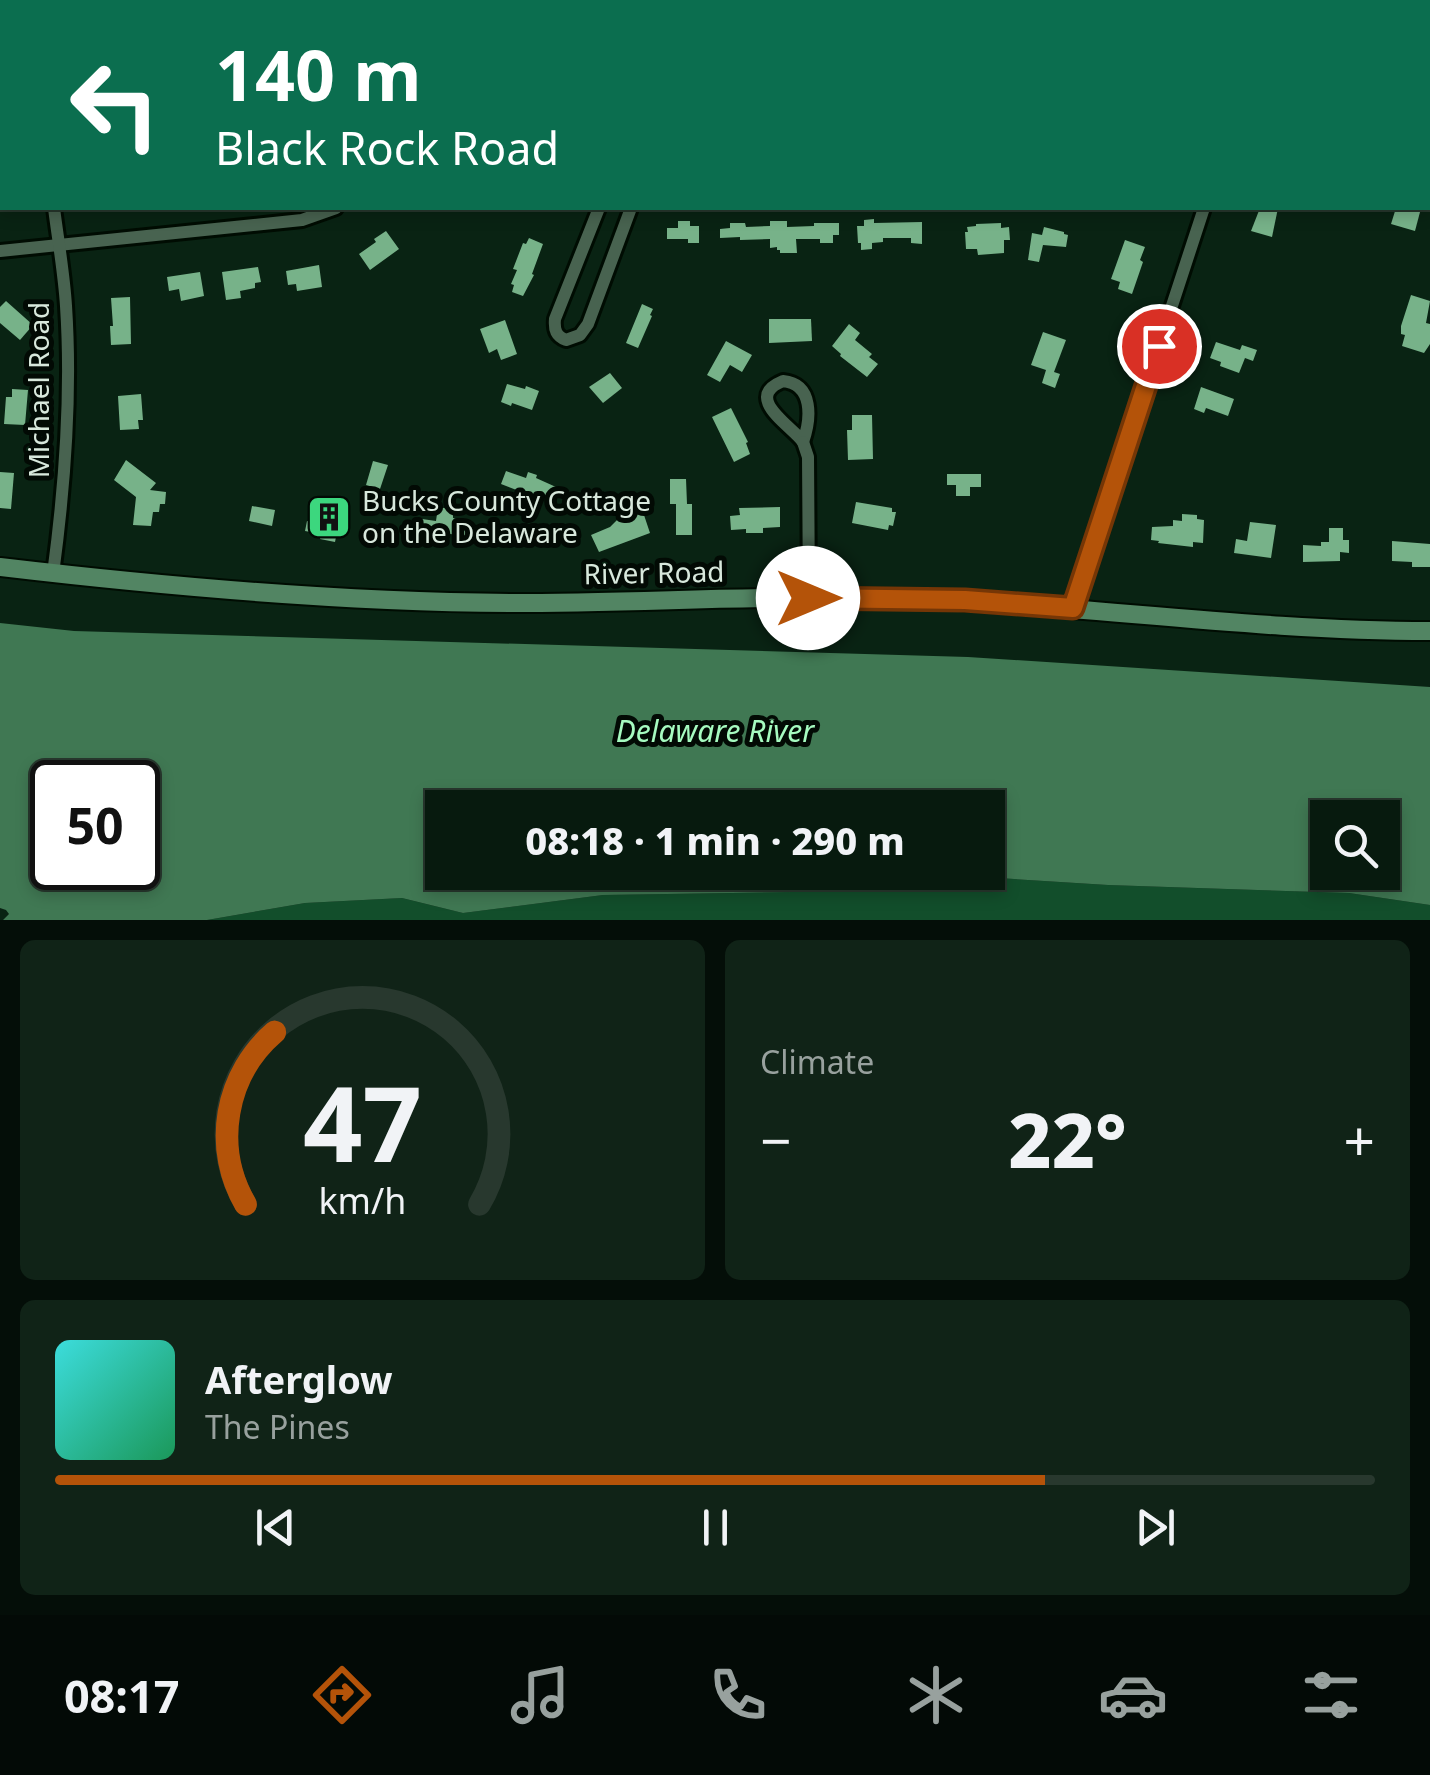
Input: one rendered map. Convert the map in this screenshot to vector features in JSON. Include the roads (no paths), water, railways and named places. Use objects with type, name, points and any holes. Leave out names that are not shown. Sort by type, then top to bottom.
[{"type":"main road","name":"River Road","points":[[0,568],[192,587],[400,600],[965,600],[1322,628],[1430,631]]},
{"type":"street","name":"Michael Road","points":[[52,574],[62,506],[68,408],[66,302],[54,210]]},
{"type":"street","points":[[0,251],[302,220],[330,210]]},
{"type":"street","points":[[598,210],[555,320],[557,334],[566,340],[580,336],[588,324],[630,210]]},
{"type":"street","points":[[1073,608],[1199,210]]},
{"type":"street","points":[[803,442],[809,418],[804,393],[796,383],[777,382],[769,392],[768,405],[796,432],[808,457],[808,598]]},
{"type":"water","name":"Delaware River","points":[[0,623],[74,631],[968,657],[1430,687],[1430,905],[1349,893],[1005,878],[1005,790],[425,790],[425,890],[794,890],[603,895],[463,913],[402,898],[305,903],[207,920],[3,920],[9,914],[0,908]]},
{"type":"place","name":"Bucks County Cottage on the Delaware","points":[[329,517]]}]
